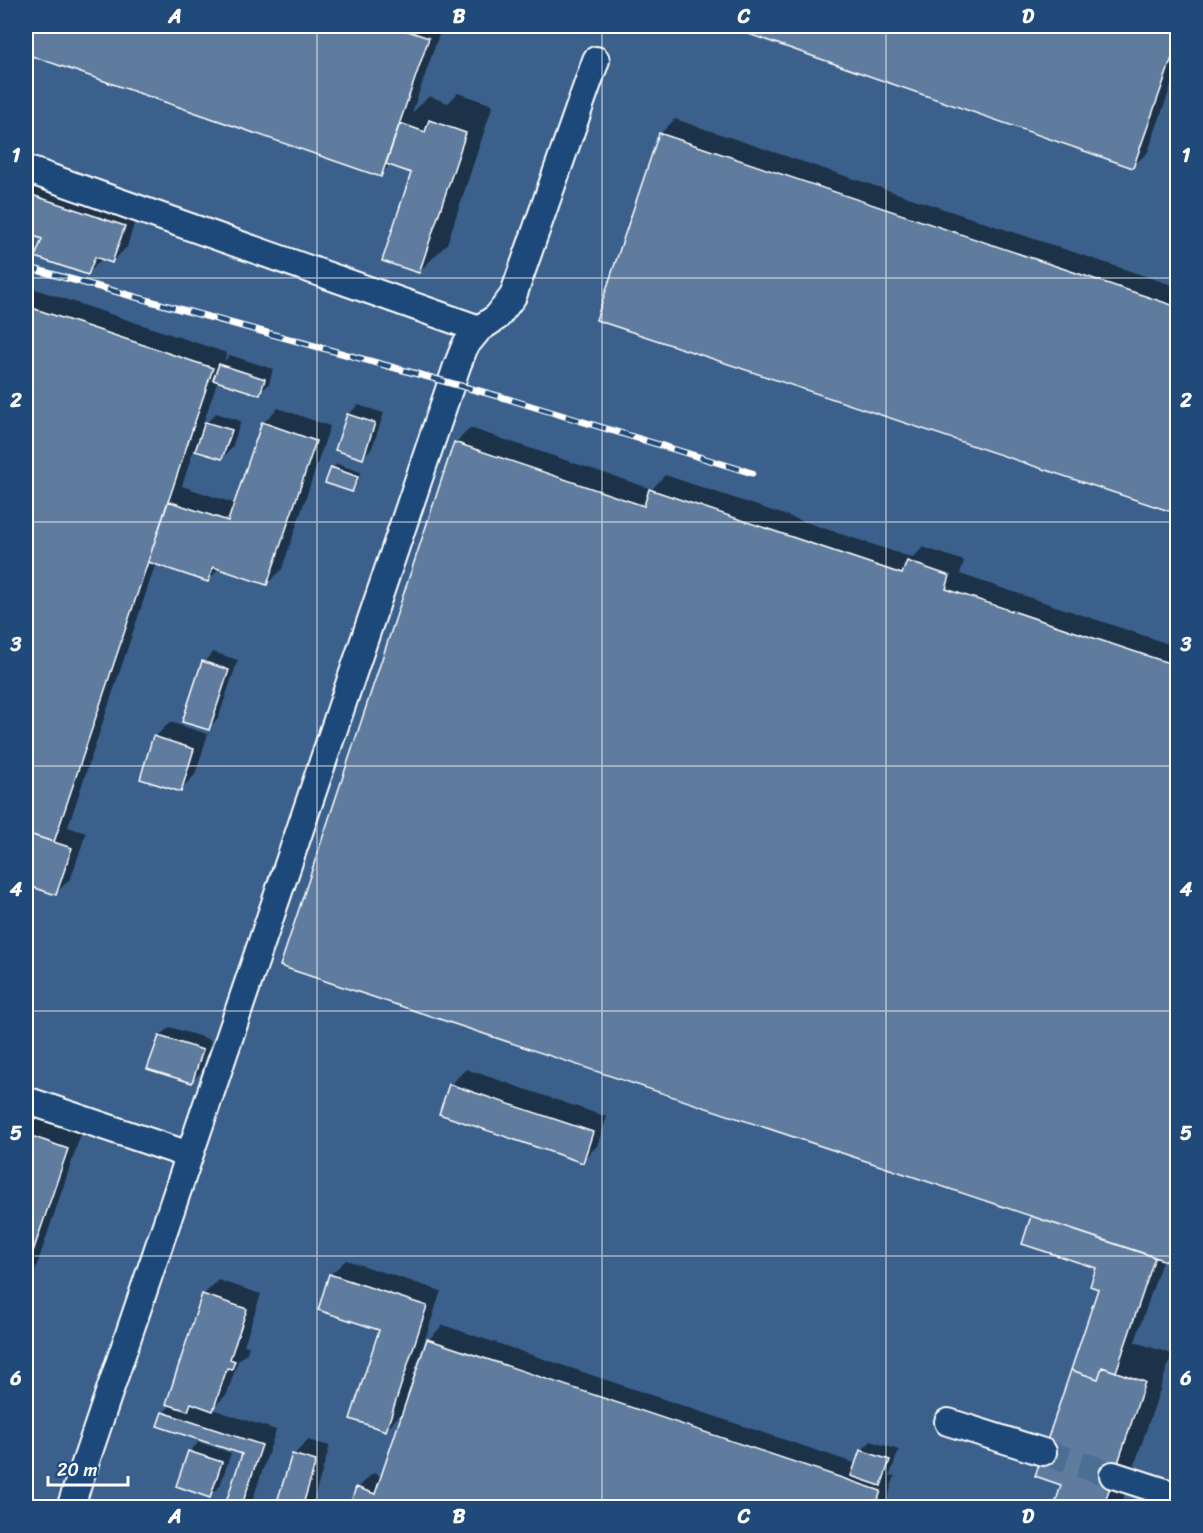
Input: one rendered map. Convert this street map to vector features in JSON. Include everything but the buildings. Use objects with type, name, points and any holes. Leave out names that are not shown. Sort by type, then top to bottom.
[{"type":"lane","points":[[70,1508],[454,375],[465,346],[479,329],[497,317],[513,296],[596,60]]},
{"type":"lane","points":[[26,169],[479,329]]},
{"type":"lane","points":[[26,1100],[189,1155]]},
{"type":"lane","points":[[948,1422],[1043,1452]]},
{"type":"lane","points":[[1113,1475],[1178,1496]]},
{"type":"shaded area","points":[[26,26],[1177,26],[1177,1507],[26,1507]]},
{"type":"tunnel","points":[[1043,1452],[1113,1475]]},
{"type":"railway","points":[[26,267],[505,398],[752,473]]}]
